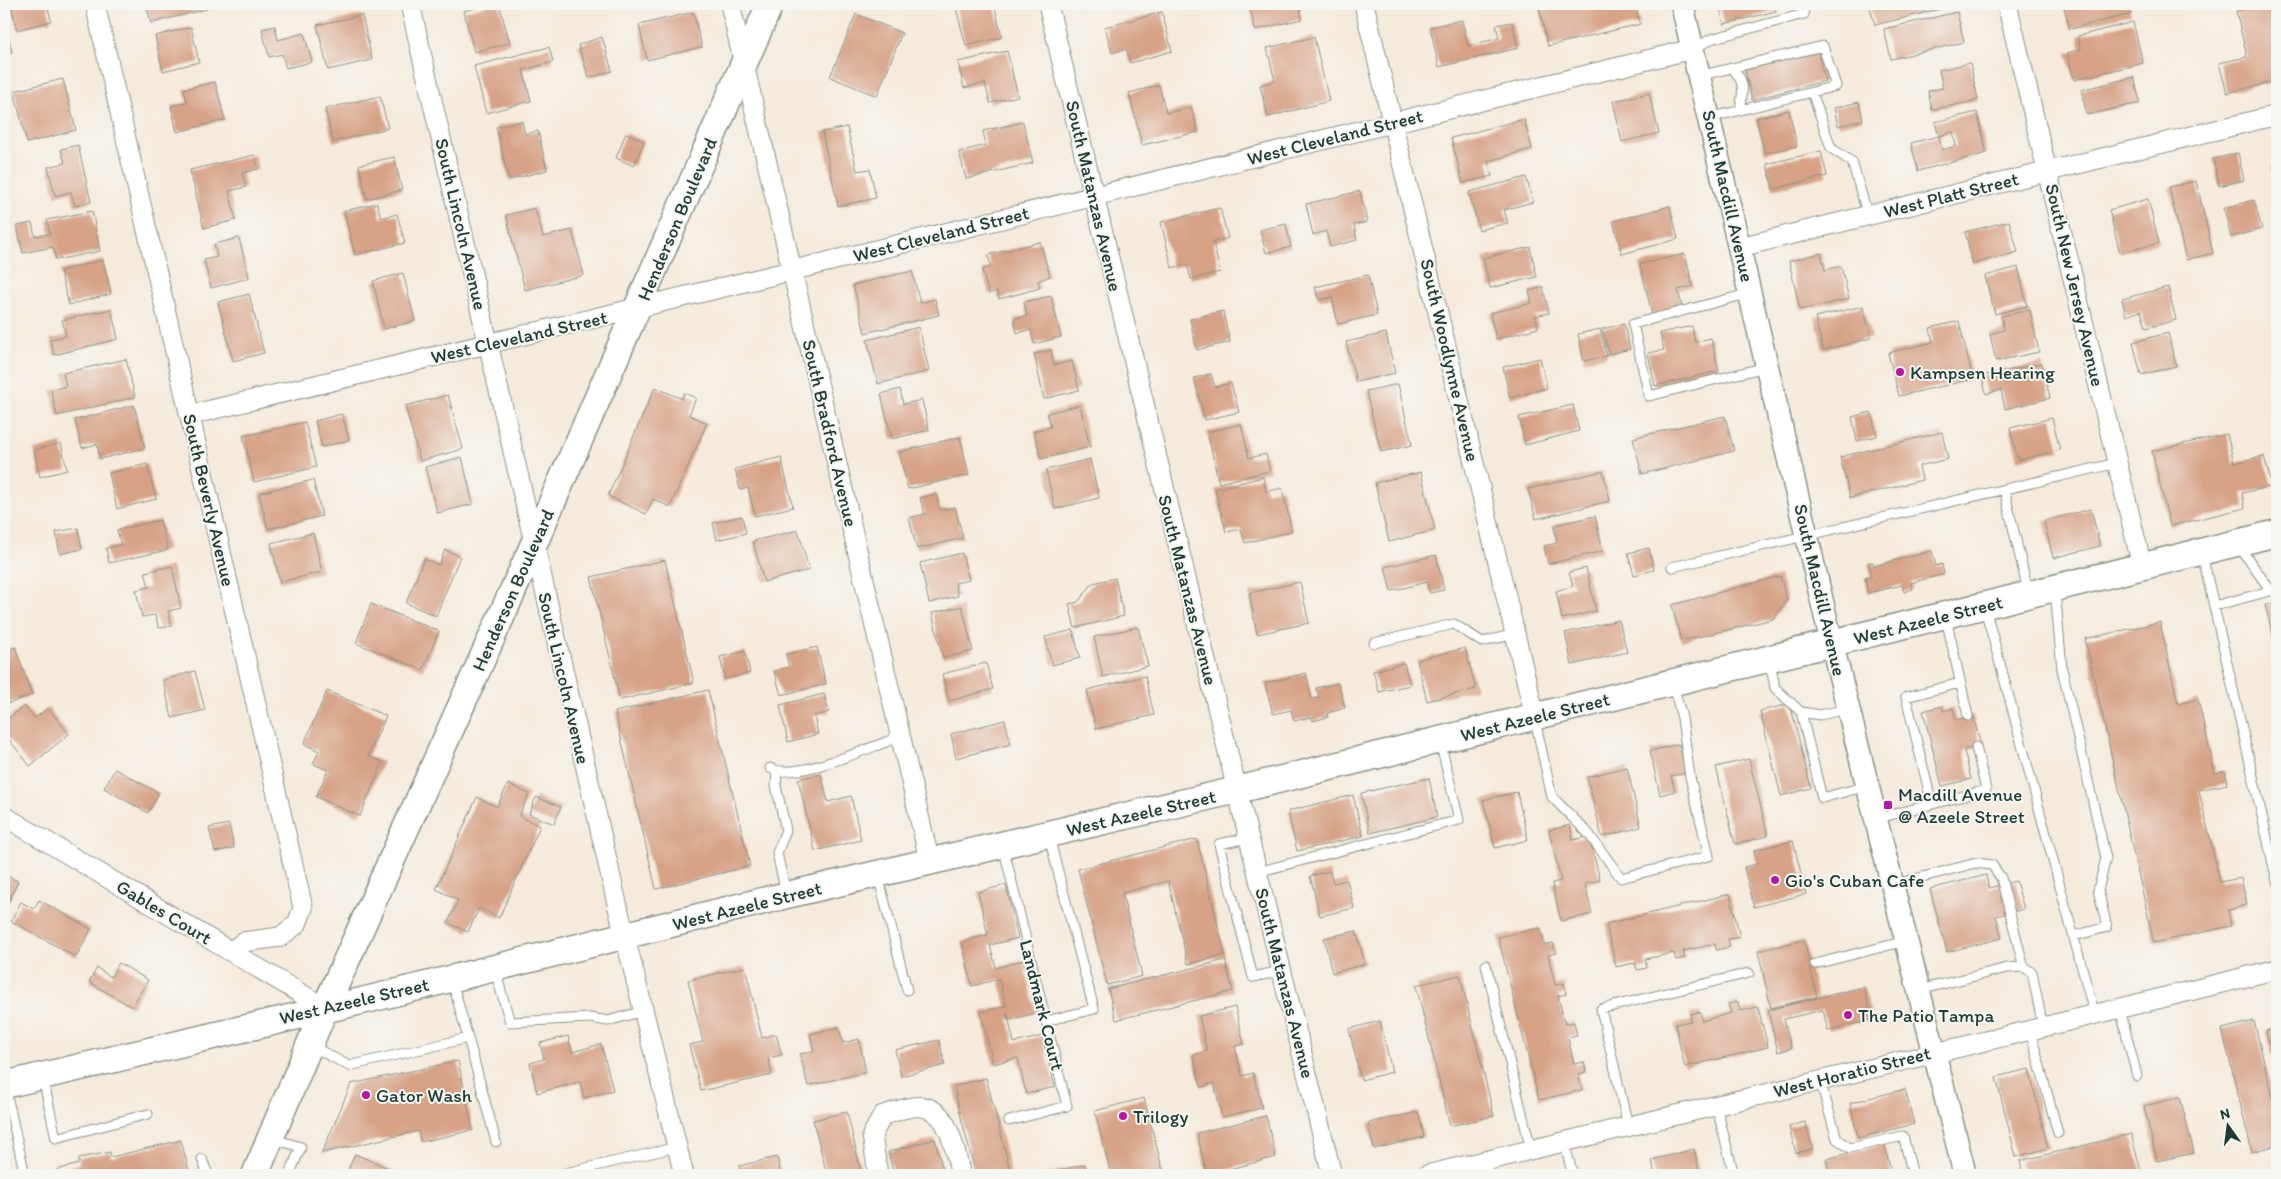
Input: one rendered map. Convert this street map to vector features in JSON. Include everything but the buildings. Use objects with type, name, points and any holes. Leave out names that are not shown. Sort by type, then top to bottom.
[{"type":"main road","name":"Henderson Boulevard","points":[[255,1175],[325,1008],[534,546],[770,4]]},
{"type":"main road","name":"West Azeele Street","points":[[4,1085],[325,1008],[370,999],[451,977],[786,895],[1003,846],[1236,790],[2277,533]]},
{"type":"street","name":"South Beverly Avenue","points":[[95,4],[303,908],[297,924],[280,937],[244,942],[231,952]]},
{"type":"street","name":"South Lincoln Avenue","points":[[410,4],[624,936],[684,1175]]},
{"type":"street","name":"South Bradford Avenue","points":[[730,4],[930,863]]},
{"type":"street","name":"South Matanzas Avenue","points":[[1048,4],[1236,790],[1332,1175]]},
{"type":"street","name":"South Woodlynne Avenue","points":[[1364,4],[1535,717]]},
{"type":"street","name":"South Macdill Avenue","points":[[1682,4],[1832,644],[1965,1175]]},
{"type":"street","name":"South New Jersey Avenue","points":[[2007,4],[2142,566]]},
{"type":"street","name":"West Cleveland Street","points":[[190,416],[1094,197],[1692,49]]},
{"type":"street","name":"West Platt Street","points":[[1740,247],[2277,115]]},
{"type":"street","name":"Gables Court","points":[[4,816],[325,1008]]},
{"type":"street","name":"West Horatio Street","points":[[1427,1175],[1461,1171],[1531,1150],[1934,1052],[2095,1016],[2277,969]]},
{"type":"street","points":[[878,1175],[872,1135],[883,1115],[914,1107],[932,1110],[947,1124],[961,1175]]},
{"type":"lane","points":[[1692,49],[1711,39],[1804,14],[1802,4]]},
{"type":"lane","points":[[1699,76],[1823,46],[1836,86],[1709,118]]},
{"type":"lane","points":[[1732,68],[1740,76],[1744,86],[1740,110]]},
{"type":"lane","points":[[1812,92],[1831,148],[1852,162],[1868,216]]},
{"type":"lane","points":[[1751,293],[1632,324],[1649,396],[1768,367]]},
{"type":"lane","points":[[1672,567],[2117,464]]},
{"type":"lane","points":[[2004,489],[2028,595]]},
{"type":"lane","points":[[2214,606],[2274,590],[2237,543]]},
{"type":"lane","points":[[2202,552],[2277,881]]},
{"type":"lane","points":[[2054,588],[2062,669],[2106,858],[2098,890],[2108,927],[2074,936]]},
{"type":"lane","points":[[1984,606],[2095,1016]]},
{"type":"lane","points":[[1945,616],[1968,716]]},
{"type":"lane","points":[[1374,643],[1454,624],[1482,642],[1515,634]]},
{"type":"lane","points":[[1770,659],[1775,688],[1801,712],[1822,798],[1867,786]]},
{"type":"lane","points":[[1535,717],[1552,796],[1588,833],[1621,878],[1709,856],[1690,777],[1682,718],[1673,683]]},
{"type":"lane","points":[[1932,804],[1906,697],[1960,683]]},
{"type":"lane","points":[[1801,712],[1820,715],[1848,709]]},
{"type":"lane","points":[[786,895],[777,853],[786,830],[774,770],[792,772],[861,753],[876,744],[900,737]]},
{"type":"lane","points":[[1257,872],[1459,820],[1440,740]]},
{"type":"lane","points":[[1875,819],[1986,790],[1976,747]]},
{"type":"lane","points":[[1046,1021],[1094,1009],[1049,835]]},
{"type":"lane","points":[[1248,838],[1219,844],[1253,977],[1281,971]]},
{"type":"lane","name":"Landmark Court","points":[[1003,846],[1067,1106],[1009,1121]]},
{"type":"lane","points":[[1892,885],[1976,863],[1992,865],[2001,878],[2024,968]]},
{"type":"lane","points":[[878,875],[907,990]]},
{"type":"lane","points":[[1815,964],[1906,941]]},
{"type":"lane","points":[[1486,965],[1531,1150]]},
{"type":"lane","points":[[494,967],[510,1022],[590,1018],[608,1021],[643,1011]]},
{"type":"lane","points":[[1918,990],[2007,968],[2024,968],[2032,972],[2037,1029],[2058,1134]]},
{"type":"lane","points":[[1628,1126],[1601,1009],[1748,973]]},
{"type":"lane","points":[[451,977],[496,1142]]},
{"type":"lane","points":[[2120,1009],[2137,1076]]},
{"type":"lane","points":[[309,1045],[349,1066],[468,1038]]},
{"type":"lane","points":[[42,1076],[56,1138],[148,1114]]},
{"type":"lane","points":[[1820,1080],[1837,1139],[1850,1148],[1903,1136],[1913,1175]]},
{"type":"lane","points":[[4,1085],[25,1175]]},
{"type":"lane","points":[[1716,1105],[1734,1175]]},
{"type":"lane","points":[[270,1138],[301,1147],[289,1175]]},
{"type":"lane","points":[[1564,1142],[1573,1175]]},
{"type":"lane","points":[[557,1175],[677,1147]]},
{"type":"lane","points":[[202,1159],[208,1175]]},
{"type":"place","name":"Kampsen Hearing","points":[[1900,372]]},
{"type":"place","name":"Macdill Avenue @ Azeele Street","points":[[1888,805]]},
{"type":"place","name":"Gio's Cuban Cafe","points":[[1775,880]]},
{"type":"place","name":"The Patio Tampa","points":[[1848,1015]]},
{"type":"place","name":"Gator Wash","points":[[366,1095]]},
{"type":"place","name":"Trilogy","points":[[1123,1116]]}]
